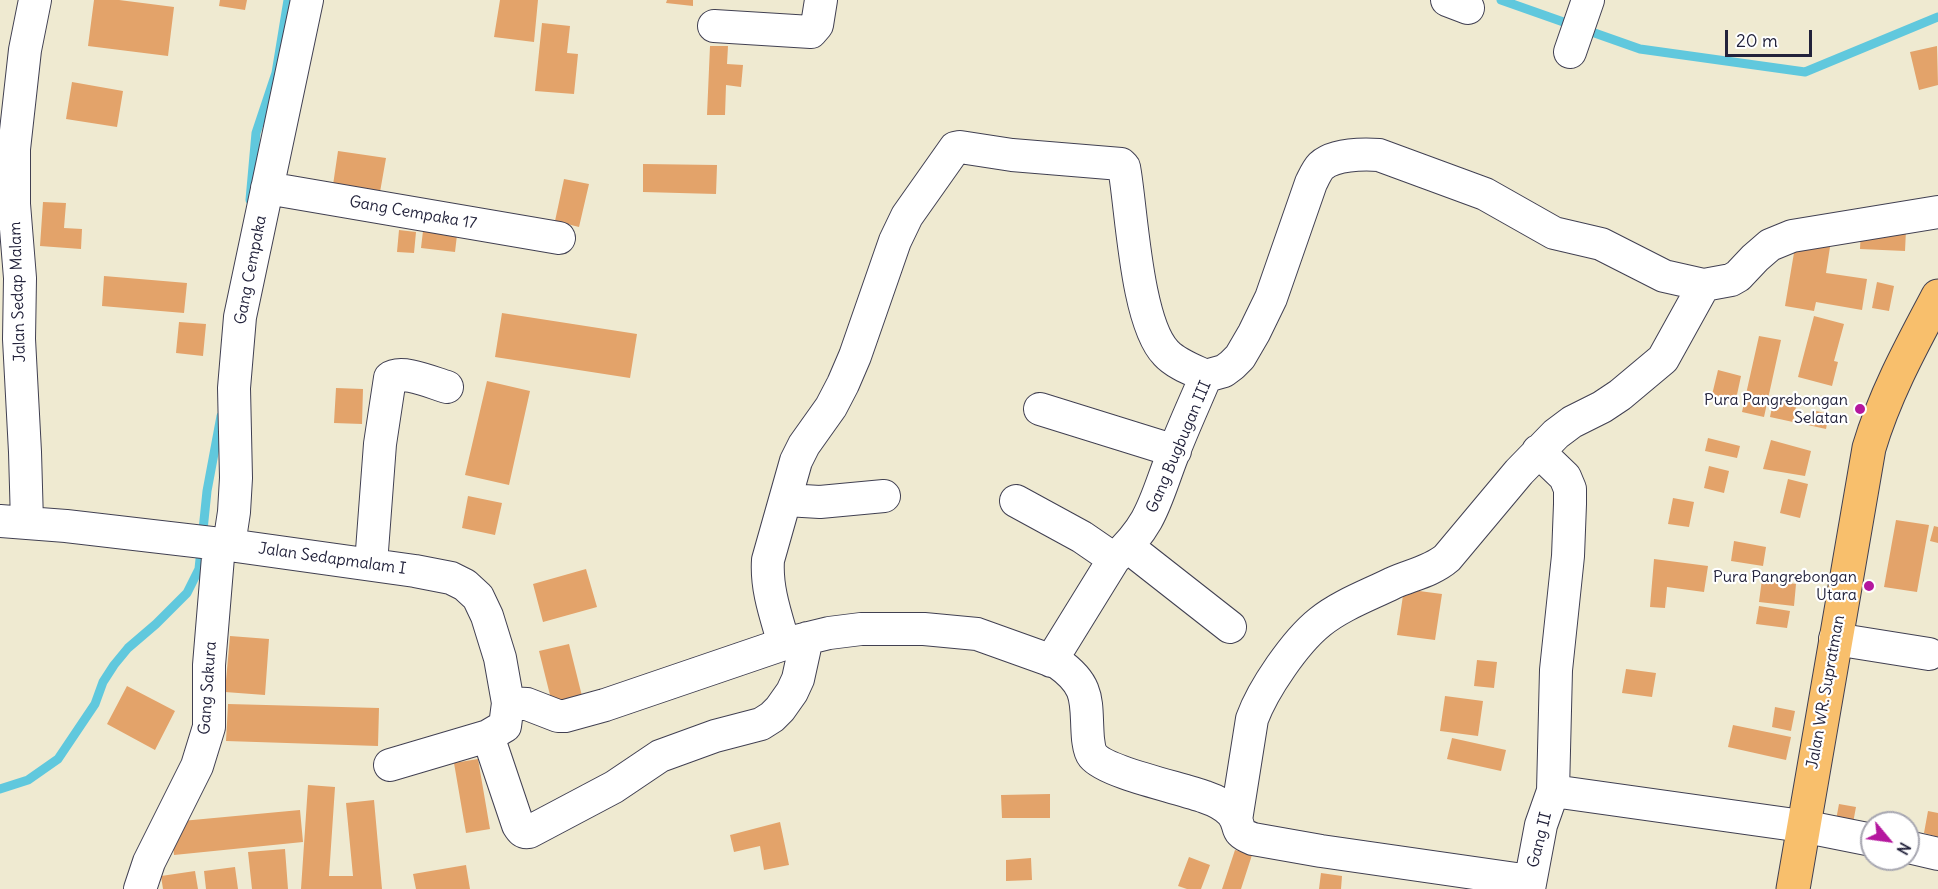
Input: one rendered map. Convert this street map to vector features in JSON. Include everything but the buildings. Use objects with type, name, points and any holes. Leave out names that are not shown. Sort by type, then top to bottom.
[{"type":"main road","name":"Jalan WR. Supratman","points":[[1793,889],[1802,826],[1869,448],[1885,401],[1938,296]]},
{"type":"street","name":"Jalan Sedap Malam","points":[[13,522],[25,452],[19,339],[20,278],[14,204],[12,47],[35,0]]},
{"type":"street","name":"Gang Cempaka","points":[[212,543],[235,501],[234,388],[240,317],[307,0]]},
{"type":"street","points":[[714,26],[811,32],[817,25],[821,0]]},
{"type":"street","points":[[390,765],[488,736],[518,825],[521,830],[529,832],[614,787],[660,756],[716,736],[761,724],[780,709],[798,679],[795,641],[771,602],[767,576],[768,560],[800,452],[831,407],[855,357],[895,241],[907,216],[955,148],[1121,164],[1124,167],[1128,192],[1141,292],[1154,334],[1170,358],[1206,376]]},
{"type":"street","name":"Gang Bugbugan III","points":[[1051,661],[1121,553],[1151,515],[1206,376],[1224,371],[1232,365],[1254,333],[1270,298],[1311,183],[1320,166],[1330,160],[1360,154],[1379,155],[1485,194],[1554,233],[1601,244],[1664,276],[1704,285]]},
{"type":"street","name":"Gang Cempaka 17","points":[[267,188],[560,238]]},
{"type":"street","points":[[1236,820],[1252,719],[1270,684],[1294,648],[1309,632],[1334,613],[1440,564],[1447,558],[1538,451],[1572,422],[1620,395],[1663,359],[1704,285],[1731,280],[1770,245],[1792,236],[1938,212]]},
{"type":"street","points":[[371,564],[380,444],[390,378],[397,374],[405,375],[447,387]]},
{"type":"street","points":[[1040,409],[1175,451]]},
{"type":"street","name":"Gang II","points":[[1529,885],[1541,825],[1553,791],[1556,670],[1568,556],[1570,489],[1565,477],[1538,451]]},
{"type":"street","points":[[786,500],[820,501],[884,496]]},
{"type":"street","points":[[1016,501],[1082,537],[1121,553],[1230,627]]},
{"type":"street","name":"Jalan Sedapmalam I","points":[[13,522],[212,543],[371,564],[451,578],[465,585],[478,597],[487,616],[500,658],[508,703],[505,726],[488,736]]},
{"type":"street","name":"Gang Sakura","points":[[140,889],[149,862],[197,766],[209,727],[212,543]]},
{"type":"street","points":[[508,703],[527,704],[558,716],[566,716],[795,641],[829,633],[890,628],[977,634],[1058,663],[1070,671],[1081,685],[1087,699],[1089,749],[1099,761],[1121,771],[1206,797],[1227,808],[1236,820],[1239,831],[1253,839],[1529,885]]},
{"type":"street","points":[[1835,639],[1929,654]]},
{"type":"street","points":[[1553,791],[1802,826],[1860,838]]},
{"type":"street","points":[[1920,850],[1938,854]]},
{"type":"waterway","points":[[250,200],[256,133],[276,73],[288,0]]},
{"type":"waterway","points":[[1501,0],[1640,49],[1805,72],[1938,17]]},
{"type":"waterway","points":[[0,789],[28,780],[58,759],[95,704],[103,682],[114,665],[128,648],[187,593],[199,569],[207,491],[221,416]]},
{"type":"place","name":"Pura Pangrebongan Selatan","points":[[1860,409]]},
{"type":"place","name":"Pura Pangrebongan Utara","points":[[1869,586]]}]
